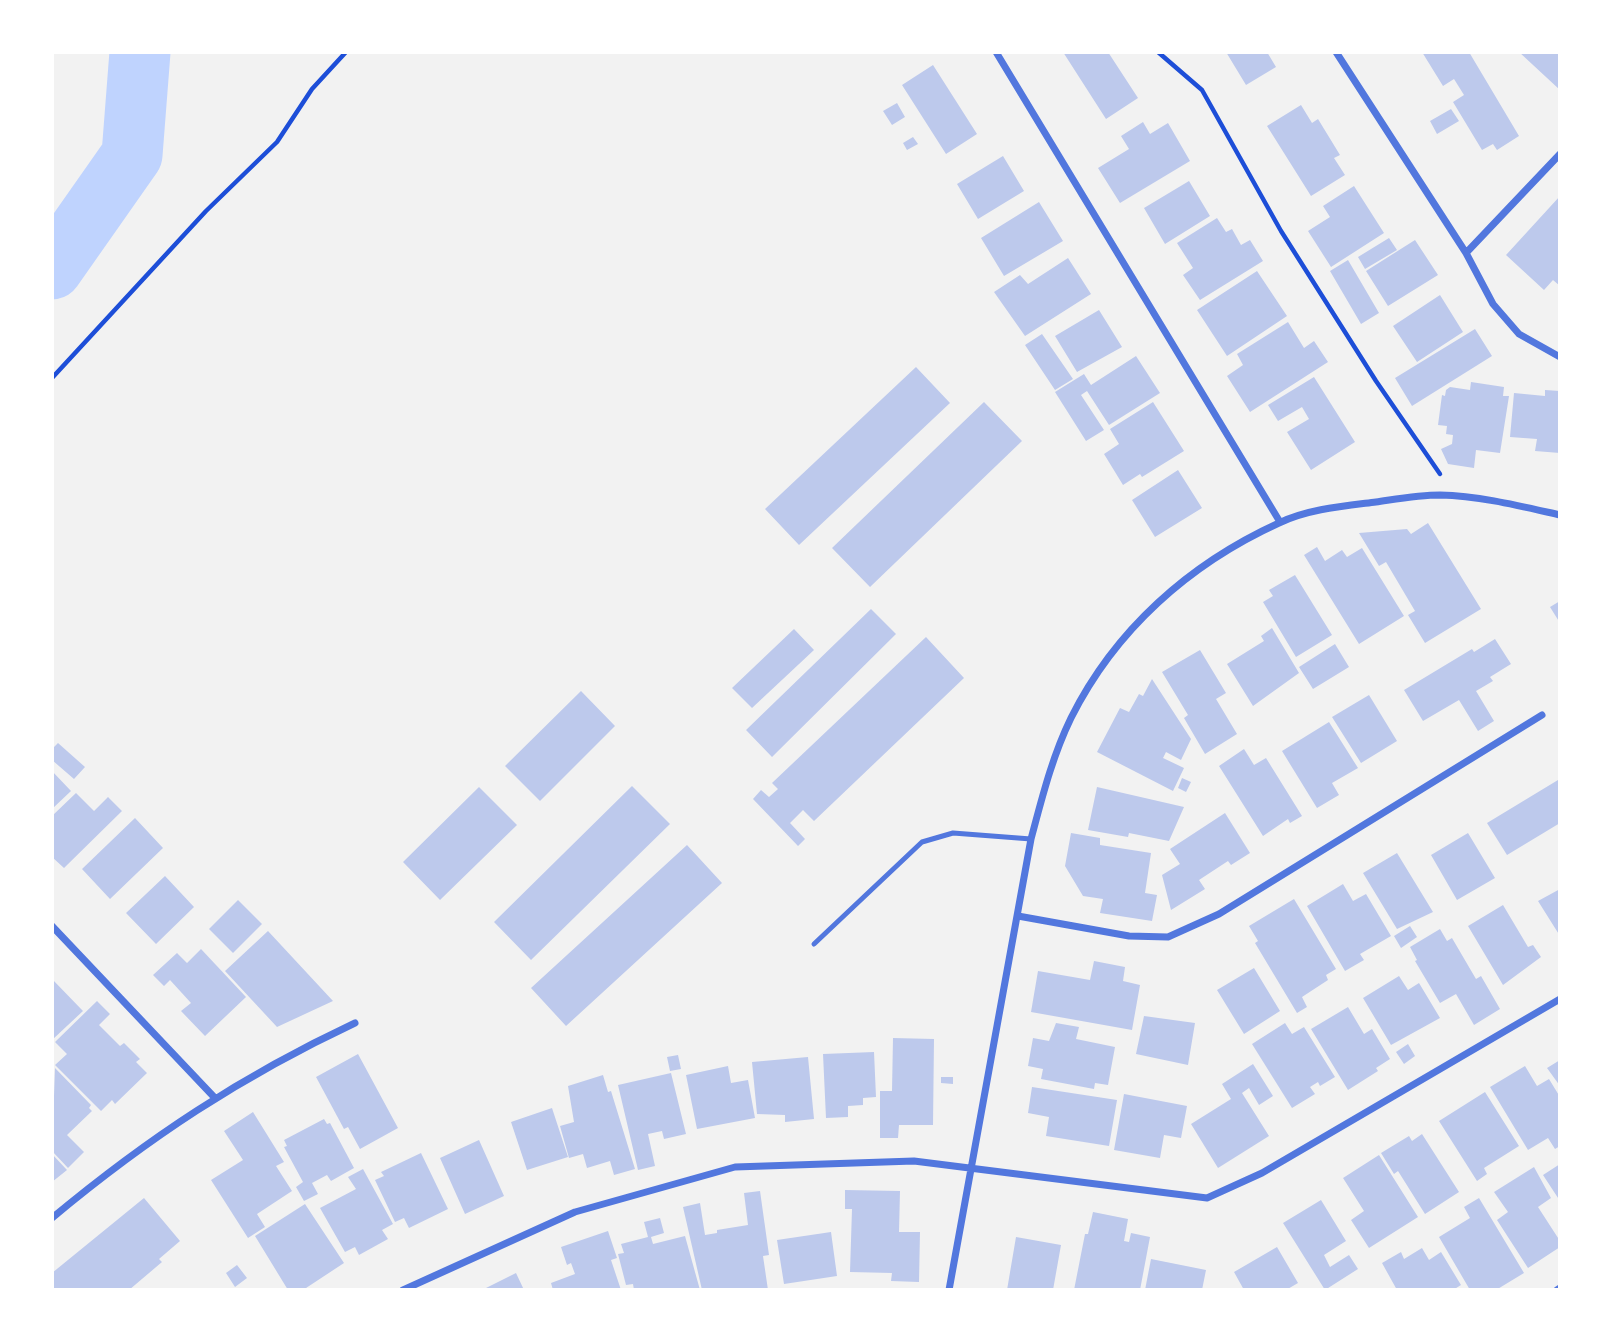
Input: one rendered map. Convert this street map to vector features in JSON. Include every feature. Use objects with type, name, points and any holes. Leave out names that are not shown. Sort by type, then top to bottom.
[{"type":"street","points":[[996,52],[1280,522]]},
{"type":"street","points":[[1336,52],[1466,253],[1493,304],[1519,334],[1559,357]]},
{"type":"street","points":[[1466,253],[1559,154]]},
{"type":"street","points":[[949,1290],[1031,839],[1051,767],[1071,719],[1096,673],[1134,625],[1179,582],[1280,522],[1329,508],[1439,495],[1494,500],[1559,515]]},
{"type":"street","points":[[1018,916],[1129,936],[1168,937],[1219,914],[1542,715]]},
{"type":"street","points":[[52,926],[214,1097]]},
{"type":"street","points":[[403,1290],[575,1212],[735,1167],[914,1161],[1207,1198],[1262,1173],[1559,999]]},
{"type":"street","points":[[52,1218],[214,1097],[292,1052],[355,1023]]},
{"type":"lane","points":[[814,944],[922,842],[953,833],[1031,839]]},
{"type":"path","points":[[52,378],[206,211],[277,142],[312,89],[346,52]]},
{"type":"path","points":[[1158,52],[1202,90],[1294,251],[1376,381],[1456,497]]},
{"type":"building","points":[[1063,52],[1108,52],[1138,98],[1106,119]]},
{"type":"building","points":[[1226,52],[1267,52],[1276,67],[1246,85]]},
{"type":"building","points":[[1422,52],[1469,52],[1519,136],[1497,150],[1493,144],[1482,150],[1453,102],[1464,95],[1454,79],[1443,86]]},
{"type":"building","points":[[1519,52],[1560,52],[1560,90]]},
{"type":"building","points":[[933,65],[977,134],[946,154],[902,85]]},
{"type":"building","points":[[897,103],[905,117],[892,125],[883,111]]},
{"type":"building","points":[[1301,105],[1312,123],[1318,119],[1340,155],[1334,158],[1345,175],[1311,196],[1267,126]]},
{"type":"building","points":[[1451,109],[1459,121],[1437,134],[1430,121]]},
{"type":"building","points":[[1143,122],[1150,134],[1168,123],[1190,161],[1120,203],[1098,168],[1129,149],[1121,136]]},
{"type":"building","points":[[913,137],[918,144],[907,150],[903,143]]},
{"type":"building","points":[[1003,156],[1024,191],[978,219],[957,184]]},
{"type":"building","points":[[1189,181],[1210,216],[1165,244],[1144,208]]},
{"type":"building","points":[[1354,186],[1384,233],[1331,267],[1308,231],[1330,217],[1323,206]]},
{"type":"building","points":[[1560,196],[1560,286],[1553,280],[1544,290],[1506,255]]},
{"type":"building","points":[[1039,202],[1063,241],[1004,276],[981,238]]},
{"type":"building","points":[[1217,218],[1226,232],[1232,229],[1241,245],[1250,240],[1263,261],[1200,300],[1183,275],[1193,268],[1177,243]]},
{"type":"building","points":[[1389,238],[1397,250],[1365,269],[1358,257]]},
{"type":"building","points":[[1415,240],[1438,275],[1388,306],[1366,271]]},
{"type":"building","points":[[1068,258],[1091,294],[1025,336],[994,292],[1020,275],[1028,284]]},
{"type":"building","points":[[1348,260],[1379,313],[1361,324],[1330,271]]},
{"type":"building","points":[[1257,271],[1287,316],[1227,356],[1197,310]]},
{"type":"building","points":[[1440,295],[1463,332],[1417,362],[1393,326]]},
{"type":"building","points":[[1099,310],[1122,347],[1077,372],[1055,336]]},
{"type":"building","points":[[1288,322],[1304,348],[1314,341],[1328,362],[1250,412],[1227,376],[1243,365],[1237,354]]},
{"type":"building","points":[[1475,329],[1492,356],[1412,406],[1395,378]]},
{"type":"building","points":[[1042,334],[1073,379],[1055,390],[1025,345]]},
{"type":"building","points":[[1136,356],[1160,393],[1109,425],[1087,391],[1081,395],[1104,430],[1086,441],[1055,392],[1084,374],[1091,385]]},
{"type":"building","points":[[916,367],[950,403],[799,545],[765,509]]},
{"type":"building","points":[[1314,377],[1355,442],[1311,470],[1287,432],[1309,419],[1302,407],[1278,421],[1268,405]]},
{"type":"building","points":[[1471,382],[1504,387],[1503,396],[1509,396],[1500,453],[1476,450],[1474,468],[1448,464],[1441,449],[1452,444],[1453,435],[1446,434],[1447,426],[1438,425],[1442,395],[1445,396],[1450,387],[1470,390]]},
{"type":"building","points":[[1545,390],[1560,391],[1560,453],[1535,451],[1537,439],[1510,437],[1514,393],[1545,396]]},
{"type":"building","points":[[984,402],[1022,441],[870,587],[832,548]]},
{"type":"building","points":[[1153,402],[1184,451],[1142,477],[1140,474],[1123,485],[1104,454],[1119,444],[1110,429]]},
{"type":"building","points":[[1178,470],[1202,508],[1155,537],[1132,500]]},
{"type":"building","points":[[1428,523],[1481,609],[1425,643],[1408,615],[1415,611],[1386,562],[1379,566],[1359,533],[1407,529],[1411,534]]},
{"type":"building","points":[[1317,547],[1325,561],[1342,550],[1347,557],[1362,548],[1404,616],[1359,644],[1304,555]]},
{"type":"building","points":[[1295,575],[1332,635],[1296,657],[1263,602],[1273,596],[1269,590]]},
{"type":"building","points":[[1560,601],[1560,623],[1550,607]]},
{"type":"building","points":[[871,609],[896,634],[772,757],[746,730]]},
{"type":"building","points":[[1272,628],[1299,673],[1253,706],[1227,664],[1264,641],[1261,636]]},
{"type":"building","points":[[794,629],[814,650],[752,708],[732,688]]},
{"type":"building","points":[[926,637],[964,678],[814,821],[803,810],[790,823],[805,839],[798,846],[753,799],[761,790],[769,797],[778,789],[772,783]]},
{"type":"building","points":[[1495,639],[1511,664],[1490,677],[1493,681],[1476,691],[1494,721],[1478,731],[1459,700],[1423,721],[1404,690],[1472,649],[1474,652]]},
{"type":"building","points":[[1335,644],[1349,667],[1313,689],[1299,667]]},
{"type":"building","points":[[1200,650],[1226,693],[1216,699],[1237,734],[1205,754],[1184,718],[1188,715],[1162,672]]},
{"type":"building","points":[[1152,679],[1191,739],[1181,760],[1166,752],[1163,758],[1184,768],[1173,791],[1097,752],[1120,708],[1129,712],[1139,694],[1143,696]]},
{"type":"building","points":[[581,691],[615,726],[540,801],[505,766]]},
{"type":"building","points":[[1369,695],[1397,741],[1361,763],[1332,717]]},
{"type":"building","points":[[1329,722],[1358,768],[1332,783],[1339,795],[1317,808],[1282,751]]},
{"type":"building","points":[[58,743],[85,767],[74,779],[52,760],[52,749]]},
{"type":"building","points":[[1244,749],[1254,765],[1266,758],[1302,816],[1290,823],[1288,819],[1263,836],[1219,766]]},
{"type":"building","points":[[52,771],[71,791],[52,809]]},
{"type":"building","points":[[1182,778],[1191,782],[1186,792],[1178,788]]},
{"type":"building","points":[[1558,780],[1560,823],[1507,855],[1487,823]]},
{"type":"building","points":[[632,786],[670,824],[531,960],[494,922]]},
{"type":"building","points":[[479,787],[517,825],[440,900],[403,862]]},
{"type":"building","points":[[1097,787],[1184,807],[1169,841],[1129,833],[1128,837],[1088,830]]},
{"type":"building","points":[[76,793],[94,811],[108,797],[122,811],[64,868],[52,857],[52,816]]},
{"type":"building","points":[[1225,813],[1250,853],[1231,865],[1228,861],[1199,880],[1205,889],[1171,910],[1162,875],[1180,864],[1170,849]]},
{"type":"building","points":[[135,818],[163,848],[110,899],[82,869]]},
{"type":"building","points":[[1071,833],[1100,838],[1100,845],[1151,853],[1145,893],[1157,895],[1152,921],[1100,913],[1103,899],[1083,896],[1065,866]]},
{"type":"building","points":[[1468,833],[1495,878],[1457,900],[1431,855]]},
{"type":"building","points":[[687,845],[722,883],[566,1026],[531,988]]},
{"type":"building","points":[[1397,853],[1433,912],[1397,929],[1363,873]]},
{"type":"building","points":[[165,876],[194,907],[156,944],[126,913]]},
{"type":"building","points":[[1343,884],[1353,901],[1366,894],[1391,936],[1360,954],[1364,960],[1345,971],[1307,906]]},
{"type":"building","points":[[1560,889],[1560,936],[1538,901]]},
{"type":"building","points":[[1294,899],[1336,969],[1326,975],[1328,980],[1302,997],[1307,1007],[1297,1013],[1255,943],[1258,941],[1249,926]]},
{"type":"building","points":[[238,900],[262,924],[233,953],[209,929]]},
{"type":"building","points":[[1503,905],[1528,947],[1533,945],[1541,957],[1503,985],[1468,926]]},
{"type":"building","points":[[1410,926],[1417,937],[1401,948],[1394,936]]},
{"type":"building","points":[[1440,929],[1447,941],[1452,938],[1476,979],[1481,976],[1500,1009],[1474,1025],[1456,994],[1440,1003],[1415,961],[1417,960],[1410,947]]},
{"type":"building","points":[[268,931],[333,1001],[277,1027],[225,971]]},
{"type":"building","points":[[201,949],[246,997],[205,1036],[181,1011],[191,1003],[170,980],[164,986],[153,975],[177,953],[187,963]]},
{"type":"building","points":[[1094,961],[1125,967],[1123,981],[1140,985],[1132,1030],[1031,1012],[1038,971],[1090,980]]},
{"type":"building","points":[[1254,968],[1280,1011],[1244,1034],[1217,990]]},
{"type":"building","points":[[1399,976],[1408,990],[1419,983],[1440,1018],[1391,1045],[1363,998]]},
{"type":"building","points":[[52,979],[83,1011],[52,1040]]},
{"type":"building","points":[[97,1001],[110,1014],[99,1025],[120,1046],[124,1043],[140,1059],[136,1062],[147,1073],[115,1104],[112,1100],[101,1111],[55,1065],[67,1054],[55,1042]]},
{"type":"building","points":[[1348,1007],[1364,1034],[1372,1029],[1390,1059],[1376,1068],[1378,1071],[1348,1090],[1311,1029]]},
{"type":"building","points":[[1144,1016],[1195,1023],[1188,1065],[1136,1054]]},
{"type":"building","points":[[1056,1023],[1079,1027],[1076,1039],[1115,1047],[1108,1085],[1095,1083],[1094,1089],[1041,1079],[1043,1069],[1028,1066],[1033,1038],[1049,1041]]},
{"type":"building","points":[[1285,1023],[1292,1034],[1304,1027],[1335,1077],[1320,1086],[1318,1082],[1310,1087],[1315,1094],[1292,1108],[1252,1044]]},
{"type":"building","points":[[893,1038],[934,1039],[933,1125],[899,1125],[898,1138],[880,1138],[880,1091],[892,1091]]},
{"type":"building","points":[[1408,1044],[1415,1056],[1404,1064],[1396,1052]]},
{"type":"building","points":[[874,1052],[876,1097],[863,1098],[863,1105],[848,1106],[848,1117],[826,1118],[823,1054]]},
{"type":"building","points":[[358,1054],[398,1128],[360,1149],[348,1127],[344,1129],[316,1077]]},
{"type":"building","points":[[678,1055],[681,1069],[670,1071],[667,1057]]},
{"type":"building","points":[[808,1057],[814,1119],[785,1122],[785,1115],[757,1114],[752,1062]]},
{"type":"building","points":[[1560,1060],[1560,1086],[1547,1068]]},
{"type":"building","points":[[1253,1064],[1273,1096],[1259,1105],[1249,1088],[1242,1093],[1269,1136],[1218,1168],[1191,1124],[1231,1099],[1222,1084]]},
{"type":"building","points":[[728,1066],[731,1083],[748,1080],[755,1118],[697,1129],[686,1075]]},
{"type":"building","points":[[1525,1066],[1537,1086],[1549,1079],[1560,1097],[1560,1146],[1555,1149],[1548,1138],[1528,1150],[1490,1087]]},
{"type":"building","points":[[55,1068],[91,1105],[89,1108],[92,1111],[67,1135],[84,1152],[68,1168],[52,1151]]},
{"type":"building","points":[[671,1073],[686,1134],[664,1139],[662,1131],[648,1134],[655,1166],[638,1170],[618,1085]]},
{"type":"building","points":[[603,1075],[608,1092],[611,1091],[635,1169],[614,1175],[610,1161],[587,1168],[583,1154],[569,1158],[560,1126],[574,1122],[568,1086]]},
{"type":"building","points":[[941,1077],[953,1077],[953,1084],[941,1083]]},
{"type":"building","points":[[1032,1087],[1117,1100],[1109,1146],[1046,1136],[1049,1117],[1028,1113]]},
{"type":"building","points":[[1485,1092],[1519,1146],[1484,1168],[1487,1174],[1477,1181],[1439,1121]]},
{"type":"building","points":[[1124,1094],[1187,1106],[1181,1138],[1164,1135],[1160,1158],[1114,1150]]},
{"type":"building","points":[[552,1108],[568,1157],[527,1170],[511,1122]]},
{"type":"building","points":[[253,1112],[284,1162],[276,1166],[292,1191],[257,1214],[265,1227],[248,1238],[211,1180],[243,1160],[224,1131]]},
{"type":"building","points":[[324,1119],[327,1124],[330,1123],[354,1168],[331,1181],[327,1175],[312,1183],[318,1194],[304,1201],[296,1187],[303,1182],[284,1147],[287,1146],[284,1140]]},
{"type":"building","points":[[1422,1134],[1459,1192],[1425,1214],[1398,1171],[1394,1174],[1381,1153],[1409,1136],[1412,1141]]},
{"type":"building","points":[[479,1140],[504,1196],[465,1214],[440,1158]]},
{"type":"building","points":[[421,1153],[448,1209],[409,1228],[404,1218],[395,1222],[375,1180],[384,1176],[381,1172]]},
{"type":"building","points":[[52,1154],[67,1170],[52,1182]]},
{"type":"building","points":[[1379,1155],[1418,1217],[1369,1248],[1351,1220],[1364,1211],[1343,1178]]},
{"type":"building","points":[[1560,1164],[1560,1201],[1543,1175]]},
{"type":"building","points":[[1534,1167],[1551,1198],[1538,1207],[1560,1241],[1560,1247],[1528,1268],[1497,1220],[1508,1212],[1494,1192]]},
{"type":"building","points":[[363,1169],[393,1224],[382,1230],[388,1239],[359,1255],[355,1247],[345,1252],[320,1208],[356,1189],[348,1177]]},
{"type":"building","points":[[845,1190],[900,1191],[899,1232],[920,1232],[919,1282],[891,1281],[892,1273],[850,1272],[852,1209],[845,1209]]},
{"type":"building","points":[[760,1191],[769,1255],[763,1256],[768,1290],[702,1290],[683,1207],[700,1203],[705,1235],[717,1233],[717,1230],[748,1225],[744,1193]]},
{"type":"building","points":[[144,1198],[180,1241],[159,1259],[162,1262],[129,1290],[52,1290],[52,1273]]},
{"type":"building","points":[[1479,1198],[1524,1273],[1496,1290],[1470,1290],[1439,1237],[1470,1218],[1464,1207]]},
{"type":"building","points":[[1321,1200],[1346,1241],[1324,1255],[1330,1267],[1349,1255],[1358,1269],[1325,1290],[1283,1223]]},
{"type":"building","points":[[305,1204],[344,1263],[303,1290],[288,1290],[255,1236]]},
{"type":"building","points":[[1093,1212],[1128,1219],[1124,1241],[1129,1242],[1131,1233],[1150,1237],[1140,1290],[1074,1290],[1085,1234],[1088,1234]]},
{"type":"building","points":[[660,1218],[664,1233],[651,1237],[653,1244],[685,1236],[700,1290],[634,1290],[633,1284],[626,1285],[618,1254],[624,1253],[621,1244],[648,1237],[644,1222]]},
{"type":"building","points":[[608,1231],[617,1258],[611,1260],[621,1290],[553,1290],[551,1283],[575,1274],[571,1263],[567,1265],[561,1247]]},
{"type":"building","points":[[831,1232],[837,1276],[784,1284],[777,1240]]},
{"type":"building","points":[[1016,1237],[1061,1245],[1053,1290],[1007,1290]]},
{"type":"building","points":[[1277,1247],[1298,1283],[1286,1290],[1244,1290],[1234,1272]]},
{"type":"building","points":[[1422,1248],[1429,1260],[1441,1252],[1461,1285],[1453,1290],[1397,1290],[1382,1263],[1401,1252],[1404,1259]]},
{"type":"building","points":[[1151,1259],[1206,1270],[1202,1290],[1145,1290]]},
{"type":"building","points":[[237,1265],[247,1278],[235,1287],[226,1273]]},
{"type":"building","points":[[516,1273],[524,1290],[482,1290]]},
{"type":"waterway","points":[[52,269],[132,155],[140,52]]}]
